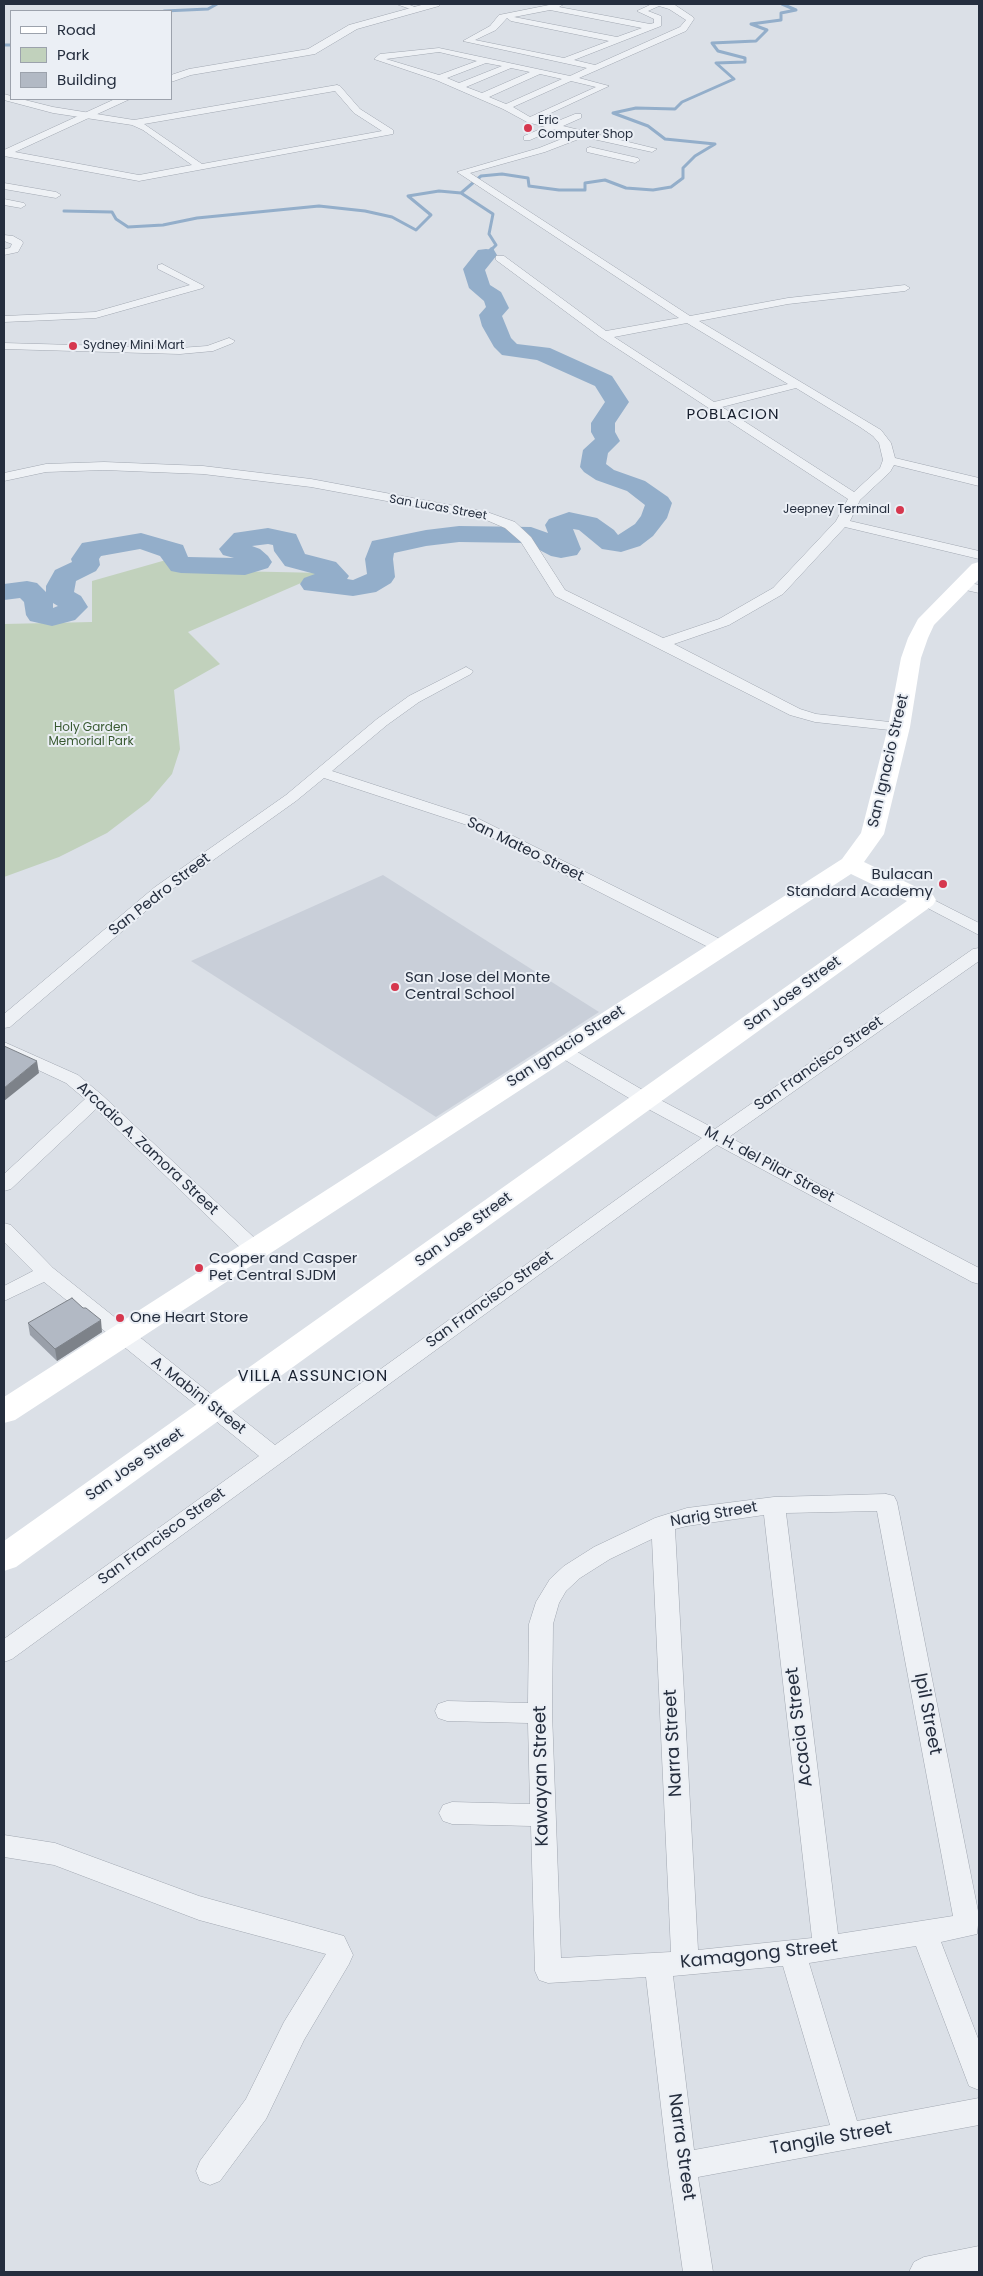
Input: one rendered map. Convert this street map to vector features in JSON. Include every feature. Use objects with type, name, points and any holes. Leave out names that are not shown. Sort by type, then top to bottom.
[{"type":"main road","name":"San Ignacio Street","points":[[4,1412],[560,1050],[850,864],[872,834],[900,727],[911,658],[918,638],[925,624],[971,587],[979,568]]},
{"type":"main road","points":[[850,864],[924,900]]},
{"type":"main road","name":"San Jose Street","points":[[4,1558],[924,900]]},
{"type":"street","points":[[400,4],[416,9]]},
{"type":"street","points":[[172,79],[189,72],[311,52],[353,26],[435,4]]},
{"type":"street","points":[[467,41],[493,28],[502,17],[550,8],[560,4]]},
{"type":"street","points":[[506,106],[683,29],[690,19],[672,7],[659,4],[641,11],[658,18],[658,24],[565,61]]},
{"type":"street","points":[[550,8],[652,27]]},
{"type":"street","points":[[525,12],[633,34]]},
{"type":"street","points":[[502,17],[618,40]]},
{"type":"street","points":[[493,28],[503,30]]},
{"type":"street","points":[[457,41],[467,41],[595,67]]},
{"type":"street","points":[[582,43],[601,47]]},
{"type":"street","points":[[530,120],[605,86],[438,50],[380,57],[378,59],[460,86],[506,106],[530,120],[652,149]]},
{"type":"street","points":[[440,60],[458,54]]},
{"type":"street","points":[[439,78],[486,60]]},
{"type":"street","points":[[413,69],[431,63]]},
{"type":"street","points":[[460,86],[512,65]]},
{"type":"street","points":[[483,96],[540,71]]},
{"type":"street","points":[[134,123],[336,86],[357,111],[400,137]]},
{"type":"street","points":[[16,100],[83,116],[134,123],[146,128],[200,167]]},
{"type":"street","points":[[4,153],[122,100]]},
{"type":"street","points":[[527,138],[578,116]]},
{"type":"street","points":[[4,153],[138,178],[390,132]]},
{"type":"street","points":[[583,134],[542,150],[462,172],[688,319],[877,433],[889,452],[886,469],[855,498],[842,523],[778,591],[724,622],[662,643]]},
{"type":"street","points":[[580,153],[613,140]]},
{"type":"street","points":[[590,150],[634,160]]},
{"type":"street","points":[[4,186],[56,195]]},
{"type":"street","points":[[4,202],[21,205]]},
{"type":"street","points":[[4,238],[9,238],[18,243],[14,250],[4,252]]},
{"type":"street","points":[[500,258],[604,335],[855,498]]},
{"type":"street","points":[[4,319],[96,316],[198,286],[162,267]]},
{"type":"street","points":[[604,335],[788,301],[905,288]]},
{"type":"street","points":[[4,346],[180,351],[208,349],[229,341]]},
{"type":"street","points":[[713,406],[796,385]]},
{"type":"street","points":[[889,460],[979,482]]},
{"type":"street","name":"San Lucas Street","points":[[4,477],[46,468],[64,467],[104,466],[203,470],[311,483],[487,516],[510,525],[520,535],[560,593],[662,643],[794,712],[815,718],[900,727]]},
{"type":"street","points":[[842,523],[918,539],[979,555]]},
{"type":"street","name":"San Pedro Street","points":[[4,1023],[161,890],[291,798],[320,772],[390,716],[414,699],[466,671]]},
{"type":"street","name":"San Mateo Street","points":[[320,772],[473,822],[722,947]]},
{"type":"street","points":[[924,900],[979,930]]},
{"type":"street","name":"San Francisco Street","points":[[4,1652],[716,1136],[979,953]]},
{"type":"street","name":"Arcadio A. Zamora Street","points":[[4,1047],[72,1079],[96,1099],[255,1250]]},
{"type":"street","name":"M. H. del Pilar Street","points":[[560,1050],[646,1100],[979,1277]]},
{"type":"street","points":[[4,1185],[96,1099]]},
{"type":"street","name":"A. Mabini Street","points":[[4,1230],[46,1273],[213,1410],[274,1456]]},
{"type":"street","points":[[4,1294],[46,1273]]},
{"type":"street","name":"Narig Street","points":[[558,1584],[572,1572],[602,1553],[663,1524],[706,1514],[774,1505],[886,1502]]},
{"type":"street","name":"Ipil Street","points":[[886,1502],[968,1926]]},
{"type":"street","name":"Acacia Street","points":[[774,1505],[826,1948]]},
{"type":"street","name":"Narra Street","points":[[663,1524],[671,1964],[682,2166],[700,2271]]},
{"type":"street","name":"Kawayan Street","points":[[548,1971],[542,1816],[541,1624],[548,1602],[558,1584]]},
{"type":"street","points":[[447,1711],[540,1713]]},
{"type":"street","points":[[452,1813],[542,1816]]},
{"type":"street","points":[[4,1846],[55,1854],[199,1908],[335,1944],[340,1955],[294,2031],[256,2110],[210,2171]]},
{"type":"street","name":"Kamagong Street","points":[[548,1971],[671,1964],[793,1953],[968,1926]]},
{"type":"street","points":[[925,1934],[979,2077]]},
{"type":"street","points":[[793,1953],[848,2136]]},
{"type":"street","name":"Tangile Street","points":[[682,2166],[979,2112]]},
{"type":"street","points":[[924,2272],[979,2261]]},
{"type":"shaded area","name":"San Jose del Monte Central School","points":[[383,875],[599,1012],[436,1117],[191,961]]},
{"type":"green space","name":"Holy Garden Memorial Park","points":[[166,560],[183,570],[324,573],[188,632],[220,664],[174,690],[180,749],[172,774],[149,801],[107,833],[59,857],[4,877],[4,624],[92,622],[92,581]]},
{"type":"building","points":[[4,1046],[37,1061],[4,1088]]},
{"type":"building","points":[[72,1298],[101,1320],[55,1349],[28,1323]]},
{"type":"waterway","points":[[172,11],[208,9],[217,4]]},
{"type":"waterway","points":[[461,193],[481,176],[502,174],[528,178],[529,186],[559,190],[585,190],[585,183],[605,180],[626,188],[653,190],[671,187],[683,178],[683,168],[695,156],[715,144],[665,139],[648,126],[613,113],[636,108],[675,109],[682,102],[734,79],[716,63],[745,62],[745,58],[718,51],[712,43],[756,41],[767,30],[751,24],[781,20],[781,13],[796,10],[782,4]]},
{"type":"waterway","points":[[4,45],[10,45]]},
{"type":"waterway","points":[[64,211],[112,212],[116,219],[128,227],[163,225],[197,218],[319,206],[365,211],[392,217],[416,230],[431,215],[408,196],[439,191],[461,193]]},
{"type":"waterway","points":[[461,193],[493,214],[489,234],[496,245],[486,255]]},
{"type":"waterway","points":[[4,592],[27,589],[38,600],[40,615],[52,617],[65,614],[74,607],[71,602],[60,596],[60,586],[65,576],[86,565],[85,559],[92,549],[141,541],[173,551],[174,558],[181,565],[245,567],[258,562],[250,555],[233,549],[244,539],[268,536],[286,540],[288,551],[295,560],[326,568],[335,576],[314,584],[353,588],[366,586],[381,577],[379,559],[382,547],[426,538],[459,534],[531,535],[561,550],[567,549],[558,525],[569,520],[588,524],[612,543],[621,544],[630,540],[644,530],[654,518],[659,503],[636,486],[605,475],[593,467],[596,450],[608,441],[603,432],[603,423],[617,402],[604,381],[542,353],[510,350],[502,342],[493,326],[490,315],[498,308],[493,297],[480,288],[474,269],[486,255]]},
{"type":"place","name":"Eric Computer Shop","points":[[528,128]]},
{"type":"place","name":"Sydney Mini Mart","points":[[73,346]]},
{"type":"place","name":"Jeepney Terminal","points":[[900,510]]},
{"type":"place","name":"Bulacan Standard Academy","points":[[943,884]]},
{"type":"place","name":"San Jose del Monte Central School","points":[[395,987]]},
{"type":"place","name":"Cooper and Casper Pet Central SJDM","points":[[199,1268]]},
{"type":"place","name":"One Heart Store","points":[[120,1318]]},
{"type":"district","name":"POBLACION","points":[[733,415]]},
{"type":"district","name":"VILLA ASSUNCION","points":[[313,1377]]}]
